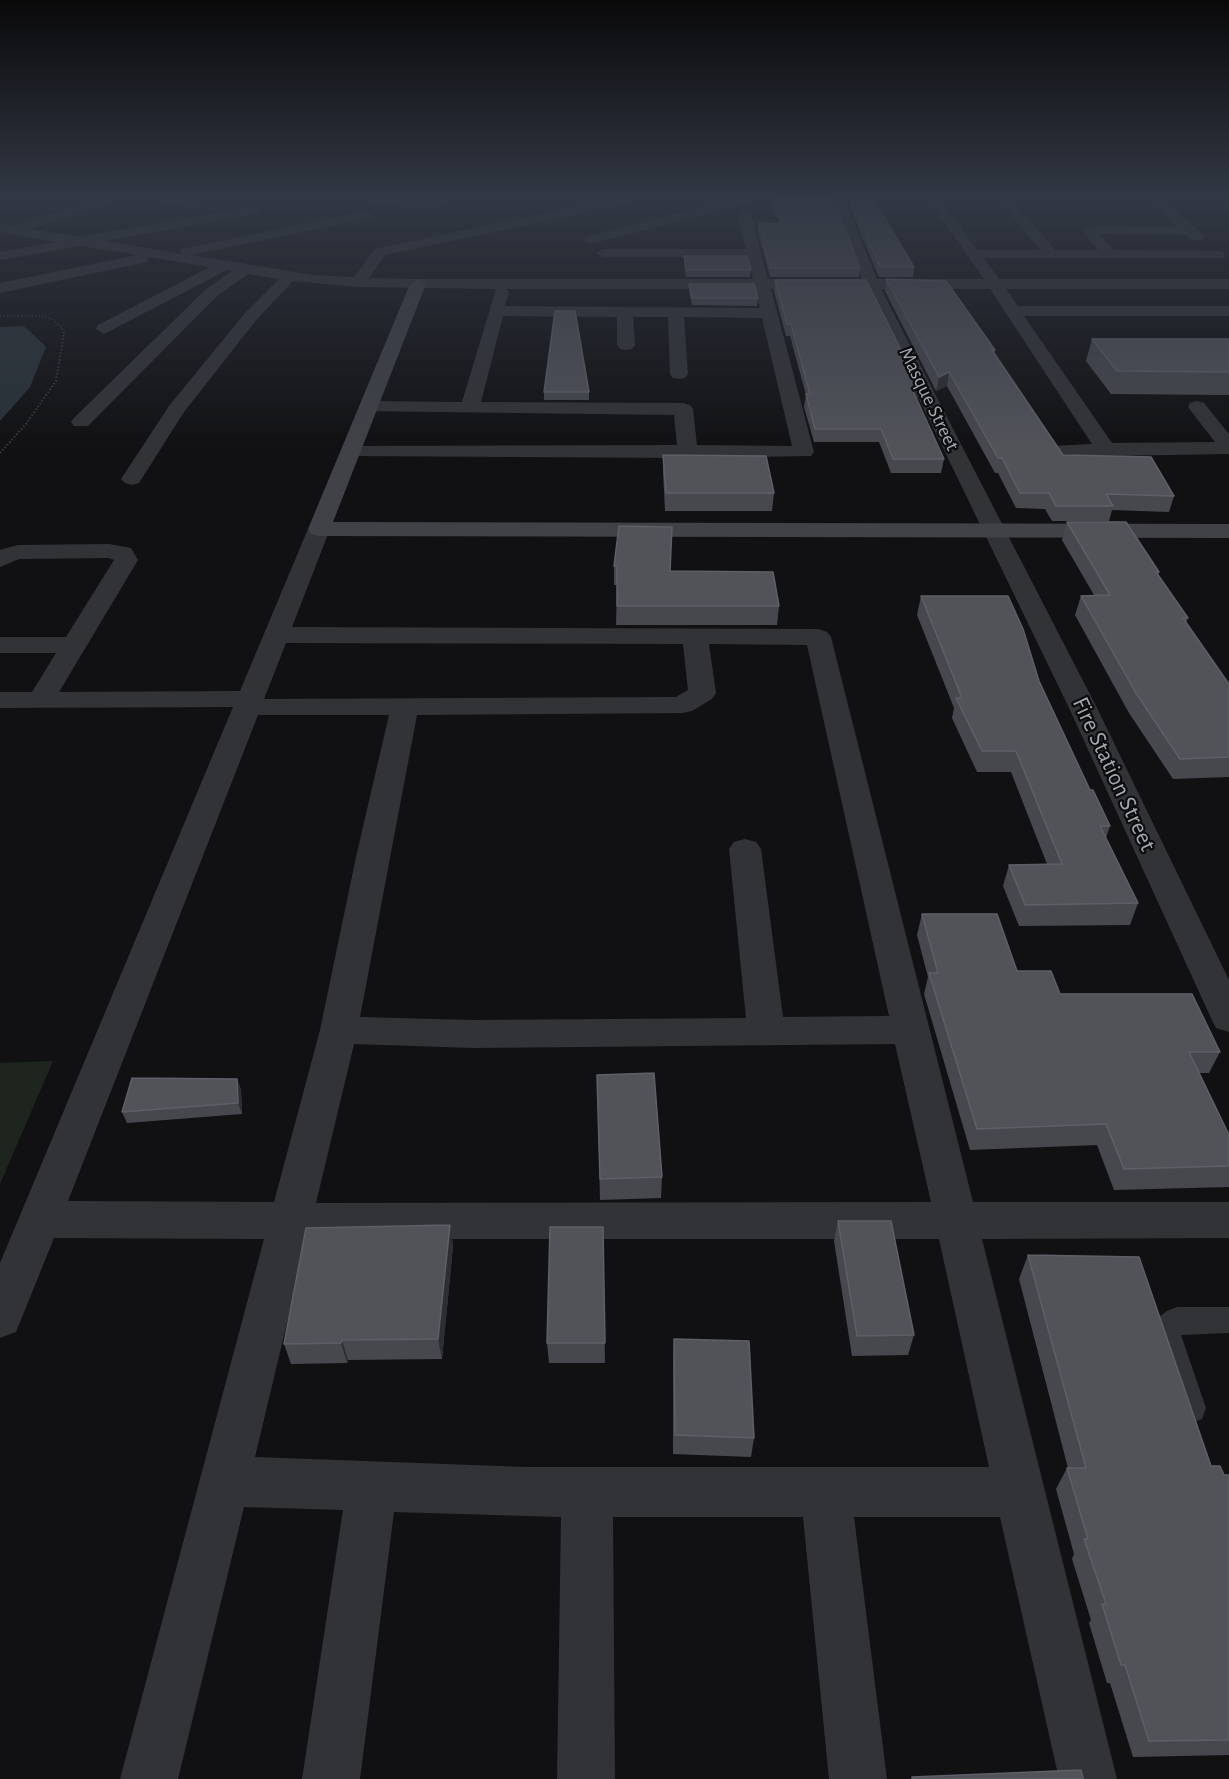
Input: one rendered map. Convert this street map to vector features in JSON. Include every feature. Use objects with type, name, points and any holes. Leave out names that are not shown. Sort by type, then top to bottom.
[{"type":"street","points":[[0,288],[31,282]]},
{"type":"street","points":[[104,329],[193,282]]},
{"type":"street","points":[[81,422],[211,292],[226,282]]},
{"type":"street","points":[[132,479],[176,410],[251,316],[284,282]]},
{"type":"street","points":[[359,282],[418,284],[1229,284]]},
{"type":"street","points":[[994,283],[1106,450]]},
{"type":"street","points":[[0,1317],[418,284]]},
{"type":"street","points":[[470,408],[503,284]]},
{"type":"street","points":[[351,450],[804,452],[762,284]]},
{"type":"street","name":"Masque Street","points":[[871,284],[995,532]]},
{"type":"street","points":[[496,311],[769,313]]},
{"type":"street","points":[[1014,311],[1229,312]]},
{"type":"street","points":[[625,312],[626,345]]},
{"type":"street","points":[[676,312],[679,374]]},
{"type":"street","points":[[369,407],[682,409],[688,452]]},
{"type":"street","points":[[1218,407],[1191,407],[1229,447]]},
{"type":"street","points":[[1058,450],[1229,447]]},
{"type":"street","points":[[319,529],[1229,531]]},
{"type":"street","name":"Fire Station Street","points":[[995,532],[1084,710],[1229,1018]]},
{"type":"street","points":[[0,560],[3,556],[18,552],[109,551],[123,553],[126,560],[40,700]]},
{"type":"street","points":[[276,635],[818,637],[1088,1779]]},
{"type":"street","points":[[0,700],[249,703],[404,708],[682,705],[702,693],[695,637]]},
{"type":"street","points":[[0,645],[74,645]]},
{"type":"street","points":[[149,1779],[339,1030],[372,857],[404,708]]},
{"type":"street","points":[[745,849],[766,1032]]},
{"type":"street","points":[[339,1030],[473,1034],[911,1030]]},
{"type":"street","points":[[40,1219],[1229,1220]]},
{"type":"street","points":[[224,1481],[527,1492],[1021,1491]]},
{"type":"street","points":[[331,1779],[372,1486]]},
{"type":"street","points":[[586,1492],[586,1779]]},
{"type":"street","points":[[826,1492],[858,1779]]},
{"type":"lane","points":[[1198,1430],[1165,1330],[1177,1320],[1229,1320]]},
{"type":"path","points":[[0,316],[40,316],[52,319],[61,325],[64,333],[63,351],[56,381],[26,424],[0,453]]},
{"type":"shaded area","points":[[24,326],[46,347],[30,387],[0,421],[0,327]]},
{"type":"shaded area","points":[[53,1061],[0,1184],[0,1063]]},
{"type":"building","points":[[776,282],[867,282],[920,388],[913,391],[944,459],[893,459],[881,429],[815,429],[806,394],[810,394],[791,324],[787,324]]},
{"type":"building","points":[[888,282],[947,282],[995,350],[992,350],[1063,455],[1151,457],[1174,496],[1106,494],[1113,506],[1056,506],[1049,493],[1020,493],[1002,458],[998,458],[949,372],[939,377]]},
{"type":"building","points":[[689,284],[754,284],[758,298],[692,298]]},
{"type":"building","points":[[555,311],[575,311],[589,392],[544,392]]},
{"type":"building","points":[[1092,339],[1229,339],[1229,372],[1117,371]]},
{"type":"building","points":[[663,455],[766,456],[774,493],[666,493]]},
{"type":"building","points":[[1067,522],[1126,522],[1159,572],[1156,572],[1188,618],[1183,618],[1229,684],[1229,757],[1180,759],[1136,693],[1081,596],[1110,595]]},
{"type":"building","points":[[619,526],[672,527],[670,571],[773,572],[779,606],[617,606],[617,566],[614,566]]},
{"type":"building","points":[[921,596],[1008,596],[1023,629],[1039,681],[1090,790],[1093,790],[1110,826],[1100,826],[1138,903],[1025,905],[1009,865],[1062,864],[1016,751],[982,751],[956,698],[962,698]]},
{"type":"building","points":[[922,914],[997,914],[1017,971],[1051,971],[1060,994],[1192,994],[1220,1052],[1189,1052],[1229,1135],[1229,1166],[1124,1169],[1106,1124],[977,1129],[929,973],[938,973]]},
{"type":"building","points":[[654,1073],[662,1177],[600,1179],[597,1075]]},
{"type":"building","points":[[132,1078],[237,1079],[238,1103],[122,1112]]},
{"type":"building","points":[[838,1221],[891,1221],[914,1335],[857,1336]]},
{"type":"building","points":[[450,1225],[438,1339],[342,1340],[341,1343],[284,1344],[306,1228]]},
{"type":"building","points":[[550,1227],[603,1227],[605,1343],[547,1343]]},
{"type":"building","points":[[1028,1255],[1139,1257],[1211,1466],[1220,1466],[1224,1475],[1229,1475],[1229,1740],[1149,1741],[1125,1665],[1121,1665],[1102,1604],[1106,1604],[1084,1539],[1088,1539],[1067,1468],[1086,1468]]},
{"type":"building","points":[[674,1339],[749,1341],[754,1438],[675,1435]]},
{"type":"building","points":[[1081,1770],[1083,1779],[912,1779],[912,1777]]}]
